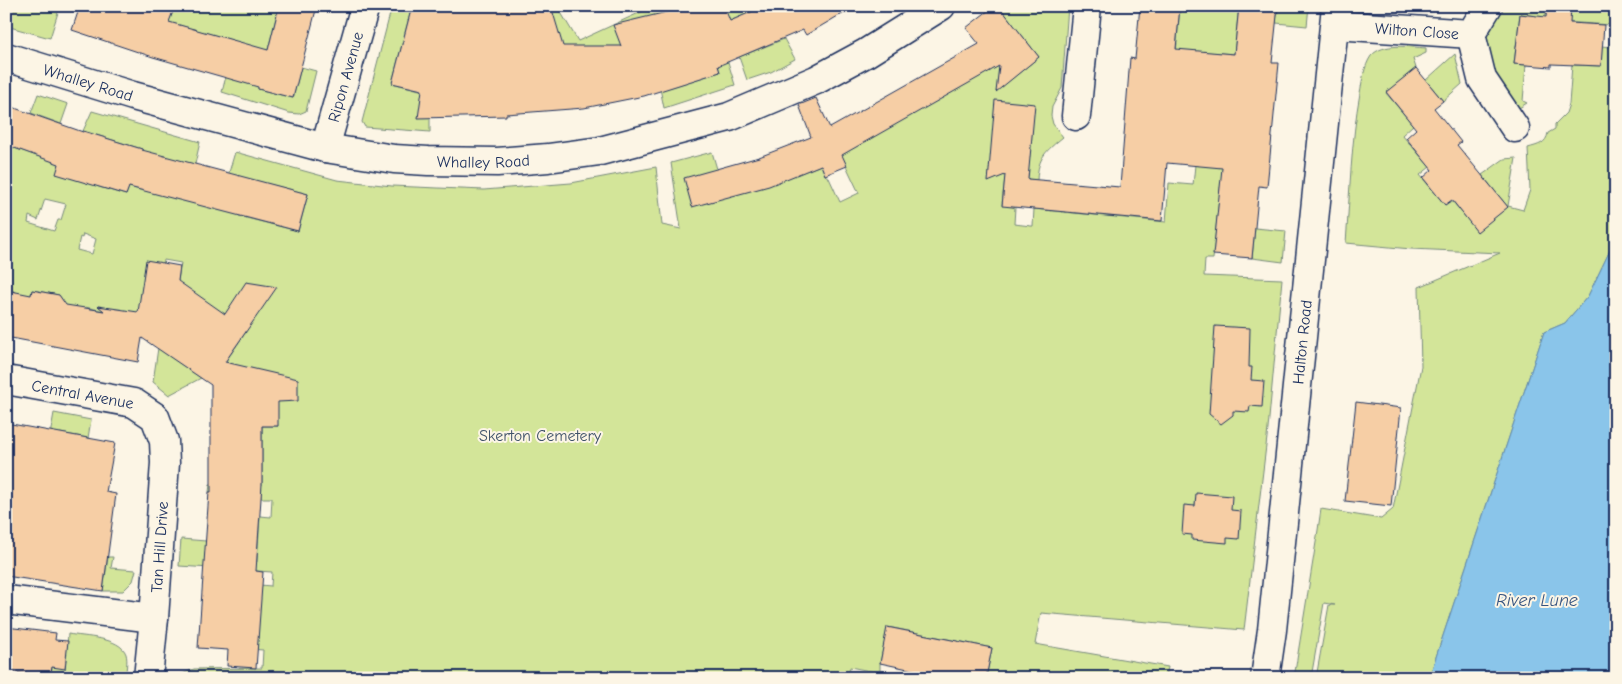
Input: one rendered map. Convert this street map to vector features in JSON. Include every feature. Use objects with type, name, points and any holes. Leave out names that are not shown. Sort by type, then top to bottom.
[{"type":"street","name":"Ripon Avenue","points":[[325,148],[365,6]]},
{"type":"street","name":"Whalley Road","points":[[6,57],[133,96],[325,148],[363,155],[428,161],[497,162],[600,151],[729,117],[800,88],[866,53],[941,6]]},
{"type":"street","points":[[1076,116],[1087,6]]},
{"type":"street","name":"Wilton Close","points":[[1488,6],[1471,34],[1482,79],[1515,128]]},
{"type":"street","name":"Wilton Close","points":[[1336,16],[1471,34]]},
{"type":"street","name":"Halton Road","points":[[1265,678],[1272,630],[1336,16]]},
{"type":"street","name":"Central Avenue","points":[[6,380],[134,404],[155,417]]},
{"type":"street","name":"Tan Hill Drive","points":[[148,678],[165,463],[164,441],[155,417]]},
{"type":"street","points":[[6,600],[154,618]]},
{"type":"green space","points":[[6,6],[60,6],[50,38],[6,26]]},
{"type":"green space","points":[[175,6],[279,6],[258,89],[293,98],[301,67],[316,71],[306,111],[299,114],[289,113],[222,92],[235,41],[168,22]]},
{"type":"green space","points":[[392,6],[412,6],[392,83],[428,92],[553,15],[551,6],[557,6],[578,41],[654,6],[764,7],[717,26],[735,85],[664,108],[653,54],[430,98],[430,132],[365,127],[362,122]],"holes":[[[709,36],[720,72],[671,87]]]},
{"type":"green space","name":"Skerton Cemetery","points":[[999,6],[1068,6],[1062,88],[1052,107],[1051,116],[1053,124],[1063,137],[1044,155],[1039,166],[1037,180],[1005,177],[1002,205],[1015,207],[1014,224],[1033,226],[1034,209],[1166,222],[1169,183],[1193,185],[1197,145],[1176,53],[1180,6],[1239,6],[1234,54],[1206,52],[1232,149],[1220,188],[1213,259],[1205,259],[1204,276],[1282,279],[1268,429],[1244,630],[1041,613],[1035,644],[1168,667],[1166,678],[986,678],[992,648],[888,627],[880,663],[880,673],[850,667],[848,678],[173,678],[194,669],[262,668],[263,650],[250,649],[238,583],[271,586],[272,572],[179,566],[181,539],[206,541],[239,561],[257,562],[260,516],[271,517],[272,498],[261,498],[261,495],[209,492],[210,484],[262,485],[262,426],[278,426],[218,391],[210,384],[246,332],[222,314],[176,291],[181,263],[164,260],[154,315],[114,313],[85,307],[84,314],[62,310],[63,301],[59,295],[32,290],[29,304],[13,301],[14,291],[6,290],[6,145],[57,163],[99,187],[126,195],[129,187],[144,191],[142,149],[83,131],[92,111],[200,142],[195,164],[218,210],[235,152],[337,180],[392,186],[484,190],[571,183],[656,167],[662,225],[681,229],[671,163],[712,152],[717,169],[803,172],[821,165],[840,202],[859,193],[841,155],[992,60],[1009,81],[1039,57]],"holes":[[[249,179],[308,194],[298,231],[239,216]],[[45,199],[66,204],[61,220],[58,220],[54,231],[28,223],[29,216],[38,220]],[[83,234],[96,239],[92,254],[77,250],[80,237],[82,238]]]},
{"type":"green space","points":[[1278,6],[1309,6],[1307,26],[1276,23]]},
{"type":"green space","points":[[1503,6],[1616,6],[1616,238],[1588,296],[1565,323],[1544,332],[1429,678],[1316,678],[1329,605],[1335,605],[1324,603],[1311,678],[1294,678],[1321,509],[1381,519],[1393,509],[1421,366],[1419,287],[1500,253],[1411,249],[1346,243],[1357,111],[1365,69],[1371,56],[1389,47],[1426,48],[1426,53],[1413,59],[1416,68],[1386,93],[1413,125],[1402,135],[1430,167],[1420,175],[1445,205],[1451,201],[1454,203],[1477,231],[1508,207],[1482,175],[1504,159],[1516,158],[1508,206],[1523,210],[1530,190],[1528,148],[1543,142],[1548,133],[1555,129],[1555,124],[1566,113],[1569,104],[1572,65],[1601,66],[1602,46],[1610,47],[1612,25],[1561,22],[1535,28],[1536,16],[1520,14],[1514,64],[1526,65],[1523,101],[1527,103],[1519,108],[1513,106],[1494,78],[1484,37]]},
{"type":"green space","points":[[784,39],[795,59],[771,72],[747,80],[739,57]]},
{"type":"green space","points":[[1455,54],[1462,84],[1443,101],[1426,80]]},
{"type":"green space","points":[[38,94],[68,104],[61,124],[31,113]]},
{"type":"green space","points":[[1255,228],[1286,231],[1283,262],[1252,258]]},
{"type":"green space","points":[[158,348],[201,378],[169,395],[153,382]]},
{"type":"green space","points":[[54,413],[91,420],[88,438],[60,433],[44,468]]},
{"type":"green space","points":[[108,557],[113,557],[111,568],[136,570],[133,581],[123,591],[103,591]]},
{"type":"green space","points":[[68,634],[101,639],[117,644],[122,648],[127,657],[125,678],[29,678],[30,665],[36,675],[50,677],[52,667],[65,668]]},
{"type":"green space","points":[[905,669],[952,678],[903,678]]},
{"type":"water","name":"River Lune","points":[[1616,238],[1616,678],[1429,678],[1544,332],[1565,323],[1588,296]]},
{"type":"building","points":[[80,6],[175,6],[169,22],[268,50],[279,6],[317,6],[293,98],[153,57],[72,30]]},
{"type":"building","points":[[412,6],[551,6],[563,46],[621,46],[613,25],[675,10],[673,6],[724,6],[730,21],[765,6],[860,6],[838,16],[806,35],[803,30],[718,66],[720,72],[644,96],[584,108],[506,114],[506,116],[418,118],[422,90],[392,83]]},
{"type":"building","points":[[994,6],[999,6],[1039,57],[996,92],[999,66],[842,155],[847,166],[825,175],[821,165],[769,186],[692,207],[684,178],[759,157],[811,137],[799,105],[816,98],[830,128],[979,44],[966,28]]},
{"type":"building","points":[[1140,6],[1180,6],[1176,49],[1234,54],[1239,6],[1278,6],[1272,63],[1279,63],[1267,187],[1259,186],[1252,258],[1213,255],[1222,168],[1167,163],[1162,221],[1002,206],[1005,175],[988,182],[995,100],[1035,104],[1028,179],[1120,187],[1130,58],[1135,59]]},
{"type":"building","points":[[1547,6],[1571,6],[1570,23],[1604,25],[1601,66],[1551,64],[1551,67],[1514,64],[1520,14],[1546,17]]},
{"type":"building","points":[[1416,68],[1443,101],[1434,108],[1461,142],[1457,145],[1508,207],[1477,232],[1452,200],[1445,205],[1423,178],[1432,170],[1406,138],[1416,129],[1386,92]]},
{"type":"building","points":[[6,105],[142,150],[308,194],[298,231],[129,187],[126,195],[56,174],[59,164],[6,145]]},
{"type":"building","points":[[146,260],[180,266],[178,281],[225,314],[246,282],[277,287],[225,362],[298,379],[298,401],[278,402],[278,426],[262,426],[262,484],[256,571],[263,572],[256,668],[227,666],[228,650],[198,648],[209,492],[211,492],[211,385],[142,338],[138,362],[6,337],[6,290],[31,295],[32,290],[59,295],[66,305],[104,311],[98,306],[138,312]]},
{"type":"building","points":[[1215,326],[1250,328],[1249,367],[1252,367],[1251,380],[1264,381],[1262,407],[1250,406],[1249,412],[1233,411],[1233,415],[1221,424],[1209,414]]},
{"type":"building","points":[[1356,402],[1401,408],[1391,506],[1345,501]]},
{"type":"building","points":[[6,423],[115,443],[106,492],[116,494],[103,591],[6,576]]},
{"type":"building","points":[[1196,493],[1232,496],[1231,510],[1241,511],[1239,539],[1227,538],[1227,543],[1192,540],[1192,535],[1182,534],[1184,505],[1195,506]]},
{"type":"building","points":[[6,627],[56,633],[55,640],[68,641],[65,669],[52,667],[50,677],[6,671]]},
{"type":"building","points":[[887,627],[992,648],[986,678],[951,678],[880,663]]}]
